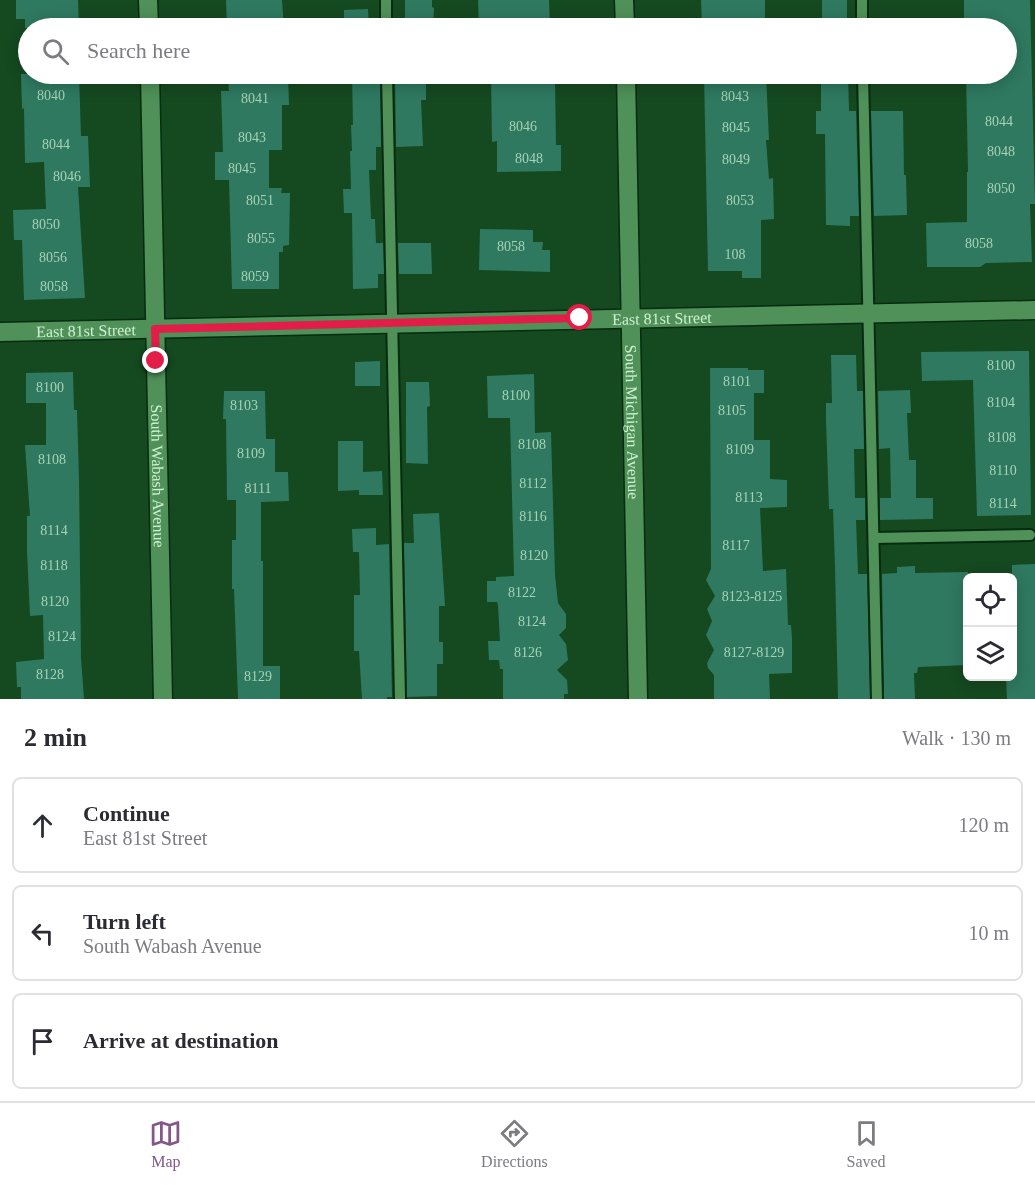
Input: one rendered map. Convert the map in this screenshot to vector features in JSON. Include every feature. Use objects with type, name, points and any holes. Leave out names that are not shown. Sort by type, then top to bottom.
[{"type":"street","points":[[148,0],[149,18]]},
{"type":"street","points":[[624,0],[625,18]]},
{"type":"street","name":"South Wabash Avenue","points":[[150,84],[163,699]]},
{"type":"street","name":"South Michigan Avenue","points":[[626,84],[638,699]]},
{"type":"street","name":"East 81st Street","points":[[0,332],[1035,310]]},
{"type":"lane","points":[[386,0],[386,18]]},
{"type":"lane","points":[[862,0],[862,18]]},
{"type":"lane","points":[[387,84],[400,699]]},
{"type":"lane","points":[[863,84],[877,699]]},
{"type":"lane","points":[[874,538],[1030,535]]},
{"type":"building","points":[[16,0],[78,0],[79,18],[16,19]]},
{"type":"building","points":[[226,0],[282,0],[283,18],[227,18]]},
{"type":"building","points":[[405,0],[432,0],[434,18],[405,18]]},
{"type":"building","points":[[478,0],[549,0],[550,18],[479,18]]},
{"type":"building","points":[[701,0],[765,0],[765,18],[702,18]]},
{"type":"building","points":[[822,0],[847,0],[847,18],[822,18]]},
{"type":"building","points":[[964,0],[1030,0],[1035,204],[1030,204],[1032,262],[986,263],[980,267],[927,267],[926,223],[967,222],[966,84],[1017,84],[1017,18],[964,18]]},
{"type":"building","points":[[368,9],[368,18],[344,18],[344,10]]},
{"type":"building","points":[[21,84],[79,84],[81,136],[88,136],[90,187],[78,187],[85,298],[24,300],[22,240],[14,240],[13,210],[46,209],[44,162],[25,163],[24,108],[22,109]]},
{"type":"building","points":[[229,84],[288,84],[289,105],[282,105],[282,150],[269,150],[269,188],[282,188],[281,193],[290,193],[289,245],[283,246],[283,252],[279,252],[279,289],[232,289],[229,180],[215,180],[215,152],[223,152],[221,91],[229,91]]},
{"type":"building","points":[[352,84],[380,84],[381,147],[376,147],[376,170],[369,170],[371,219],[375,219],[376,243],[383,243],[384,274],[378,274],[378,288],[353,289],[352,213],[344,213],[343,189],[351,189],[350,151],[352,151],[351,125],[353,125]]},
{"type":"building","points":[[395,84],[426,84],[426,100],[421,100],[423,146],[396,147]]},
{"type":"building","points":[[491,84],[555,84],[556,145],[561,145],[561,171],[497,172],[497,141],[492,142]]},
{"type":"building","points":[[704,84],[766,84],[769,140],[766,140],[769,179],[773,178],[774,219],[761,220],[761,278],[742,278],[742,271],[708,271]]},
{"type":"building","points":[[821,84],[848,84],[849,111],[856,111],[859,216],[850,216],[850,226],[826,225],[825,134],[816,134],[816,111],[821,111]]},
{"type":"building","points":[[871,111],[903,111],[907,215],[874,216]]},
{"type":"building","points":[[480,229],[533,230],[533,242],[543,242],[542,250],[550,250],[550,272],[479,270]]},
{"type":"building","points":[[398,243],[431,243],[432,274],[399,274]]},
{"type":"building","points":[[1029,351],[1031,515],[977,516],[973,380],[922,381],[921,352]]},
{"type":"building","points":[[831,355],[856,355],[857,391],[863,391],[864,449],[854,449],[855,498],[865,498],[865,520],[856,520],[858,574],[867,574],[870,699],[838,699],[833,509],[829,509],[826,420],[826,403],[832,403]]},
{"type":"building","points":[[380,361],[380,386],[355,386],[355,362]]},
{"type":"building","points":[[710,368],[764,370],[764,393],[754,393],[754,440],[770,440],[770,479],[787,480],[787,507],[760,508],[763,571],[786,569],[788,625],[791,625],[792,638],[792,673],[769,674],[770,699],[714,699],[714,675],[707,663],[714,650],[706,635],[712,621],[707,609],[715,596],[706,580],[711,569]]},
{"type":"building","points":[[73,372],[74,410],[77,410],[81,658],[84,699],[21,699],[21,687],[17,687],[16,662],[44,659],[43,615],[30,616],[27,516],[30,516],[25,445],[46,445],[46,403],[26,403],[26,373]]},
{"type":"building","points":[[534,374],[535,433],[551,432],[555,575],[558,603],[566,614],[566,628],[559,635],[566,644],[568,660],[557,670],[567,680],[568,694],[564,694],[564,699],[503,699],[503,669],[500,669],[499,660],[489,660],[488,641],[500,641],[498,605],[497,602],[487,602],[487,581],[496,581],[496,577],[514,576],[510,418],[488,418],[487,376]]},
{"type":"building","points":[[406,382],[429,382],[428,464],[406,463]]},
{"type":"building","points":[[910,390],[911,413],[907,413],[909,460],[916,460],[916,498],[933,498],[933,519],[880,520],[880,498],[891,498],[890,448],[879,449],[878,391]]},
{"type":"building","points":[[224,391],[265,391],[266,439],[275,439],[275,472],[288,472],[289,501],[261,502],[263,666],[280,666],[280,699],[238,699],[234,589],[232,589],[232,540],[236,540],[236,500],[227,500]]},
{"type":"building","points":[[338,441],[363,441],[363,472],[382,471],[383,495],[359,495],[359,490],[338,491]]},
{"type":"building","points":[[439,513],[445,606],[439,606],[439,642],[443,642],[443,664],[437,664],[437,696],[407,697],[404,543],[414,543],[413,514]]},
{"type":"building","points":[[376,528],[376,545],[389,544],[392,697],[362,699],[359,651],[354,651],[354,595],[360,595],[359,552],[353,552],[352,529]]},
{"type":"building","points":[[1035,564],[1035,699],[1007,699],[1006,681],[1017,681],[1017,573],[1012,573],[1012,565]]},
{"type":"building","points":[[915,566],[915,573],[968,572],[963,573],[963,665],[918,667],[917,673],[914,673],[915,699],[884,699],[882,574],[897,573],[897,567]]},
{"type":"route","points":[[156,361],[155,329],[580,318]]}]
